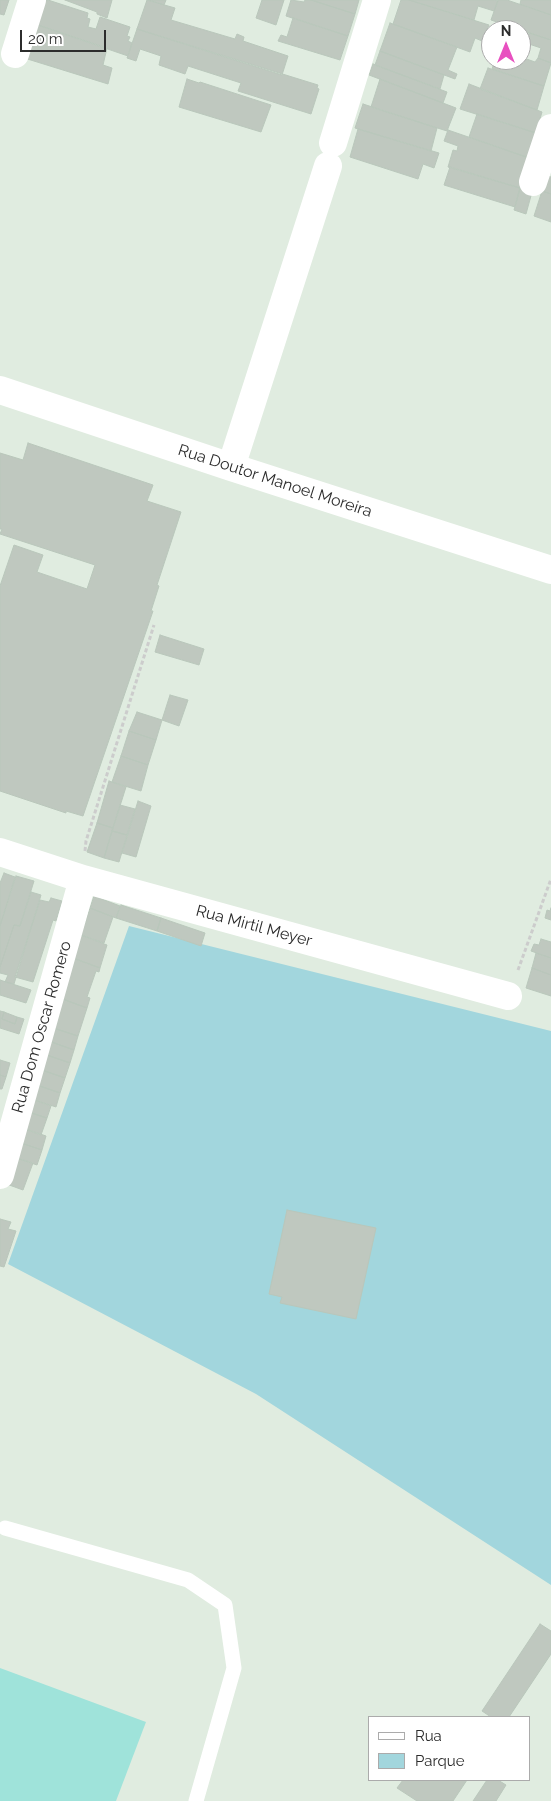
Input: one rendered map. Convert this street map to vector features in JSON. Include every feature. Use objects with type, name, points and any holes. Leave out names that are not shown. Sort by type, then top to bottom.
[{"type":"street","points":[[15,54],[32,0]]},
{"type":"street","points":[[230,467],[377,0]]},
{"type":"street","points":[[533,182],[551,128]]},
{"type":"street","name":"Rua Doutor Manoel Moreira","points":[[0,390],[230,467],[551,570]]},
{"type":"street","name":"Rua Mirtil Meyer","points":[[0,852],[83,879],[508,996]]},
{"type":"street","name":"Rua Dom Oscar Romero","points":[[0,1174],[83,879]]},
{"type":"lane","points":[[6,1528],[188,1580],[225,1605],[234,1668],[196,1801]]},
{"type":"path","points":[[83,879],[86,841],[154,625]]},
{"type":"path","points":[[508,996],[551,879]]},
{"type":"green space","points":[[129,926],[551,1031],[551,1585],[256,1394],[8,1264]]},
{"type":"shaded area","points":[[0,1668],[146,1722],[116,1801],[0,1801]]},
{"type":"building","points":[[0,0],[9,0],[4,15],[0,14]]},
{"type":"building","points":[[43,0],[88,13],[87,18],[90,19],[88,27],[96,29],[100,17],[130,27],[127,36],[130,37],[128,41],[132,43],[128,56],[32,23]]},
{"type":"building","points":[[65,0],[112,0],[107,18],[97,14],[97,12]]},
{"type":"building","points":[[147,0],[175,8],[171,20],[235,39],[237,34],[244,37],[243,41],[288,56],[282,75],[137,29]]},
{"type":"building","points":[[149,0],[166,0],[164,5]]},
{"type":"building","points":[[262,0],[284,0],[276,25],[256,18]]},
{"type":"building","points":[[291,0],[304,2],[305,0],[311,0],[355,14],[348,36],[286,16]]},
{"type":"building","points":[[311,0],[359,0],[355,14]]},
{"type":"building","points":[[401,0],[409,0],[481,22],[481,41],[475,38],[470,52],[393,24]]},
{"type":"building","points":[[409,0],[498,1],[494,11],[478,6],[474,20]]},
{"type":"building","points":[[498,0],[507,0],[551,15],[551,40],[531,33],[531,20],[491,20]]},
{"type":"building","points":[[521,0],[551,0],[551,15],[520,4]]},
{"type":"building","points":[[293,18],[348,36],[340,60],[278,41],[281,35],[287,37]]},
{"type":"building","points":[[32,23],[107,48],[103,65],[112,68],[108,84],[21,57]]},
{"type":"building","points":[[390,23],[457,47],[448,70],[457,74],[455,79],[380,51]]},
{"type":"building","points":[[137,29],[318,85],[317,88],[319,89],[311,114],[238,91],[241,83],[188,66],[185,74],[159,65],[161,56],[140,49],[136,61],[127,58]]},
{"type":"building","points":[[531,34],[551,40],[551,63],[538,58],[541,48],[531,45]]},
{"type":"building","points":[[380,51],[444,75],[440,89],[375,65]]},
{"type":"building","points":[[538,58],[551,63],[544,86],[495,70],[531,70],[531,61],[535,62]]},
{"type":"building","points":[[373,64],[447,92],[443,103],[369,75]]},
{"type":"building","points":[[487,70],[494,70],[544,86],[537,110],[480,89]]},
{"type":"building","points":[[187,79],[271,105],[261,132],[179,107]]},
{"type":"building","points":[[380,79],[456,108],[447,131],[371,107]]},
{"type":"building","points":[[469,84],[542,112],[536,133],[460,109]]},
{"type":"building","points":[[363,104],[437,128],[431,151],[355,128]]},
{"type":"building","points":[[477,114],[536,133],[529,158],[469,137]]},
{"type":"building","points":[[358,129],[439,153],[434,168],[423,164],[418,179],[350,157]]},
{"type":"building","points":[[448,130],[529,158],[520,188],[448,167],[453,150],[457,151],[458,146],[444,141]]},
{"type":"building","points":[[450,167],[520,188],[515,207],[444,185]]},
{"type":"building","points":[[548,176],[551,177],[551,194],[542,191]]},
{"type":"building","points":[[520,188],[532,192],[526,214],[514,210]]},
{"type":"building","points":[[542,191],[551,194],[551,222],[534,216]]},
{"type":"building","points":[[28,443],[153,485],[147,501],[181,512],[157,585],[159,586],[151,611],[153,611],[83,816],[66,811],[66,813],[0,791],[0,586],[14,545],[43,555],[37,572],[87,589],[95,565],[0,534],[2,529],[0,529],[0,453],[23,460]]},
{"type":"building","points":[[160,635],[204,649],[199,665],[155,652]]},
{"type":"building","points":[[170,695],[188,700],[179,726],[162,720]]},
{"type":"building","points":[[137,712],[162,720],[156,740],[129,731]]},
{"type":"building","points":[[129,731],[156,740],[148,765],[121,756]]},
{"type":"building","points":[[121,756],[148,765],[141,791],[112,782]]},
{"type":"building","points":[[109,781],[126,787],[113,828],[97,823]]},
{"type":"building","points":[[138,801],[151,806],[136,857],[122,853]]},
{"type":"building","points":[[120,805],[135,809],[127,835],[112,831]]},
{"type":"building","points":[[97,823],[113,828],[104,858],[87,852]]},
{"type":"building","points":[[112,831],[127,835],[119,862],[104,858]]},
{"type":"building","points":[[4,873],[15,877],[0,926],[0,883]]},
{"type":"building","points":[[16,876],[34,881],[20,926],[14,925],[0,967],[0,926]]},
{"type":"building","points":[[31,892],[41,895],[14,984],[5,982],[8,975],[0,973],[0,967],[14,925],[20,926]]},
{"type":"building","points":[[94,896],[120,906],[116,918],[90,908]]},
{"type":"building","points":[[51,898],[62,901],[56,921],[53,920],[33,982],[15,977],[40,900],[49,902]]},
{"type":"building","points":[[121,905],[161,918],[157,931],[116,918]]},
{"type":"building","points":[[90,908],[113,917],[104,943],[81,935]]},
{"type":"building","points":[[551,908],[551,920],[545,918],[547,910],[550,911]]},
{"type":"building","points":[[161,918],[205,933],[201,946],[157,931]]},
{"type":"building","points":[[81,935],[107,945],[100,968],[73,958]]},
{"type":"building","points":[[541,939],[551,942],[551,958],[531,951],[534,944],[539,945]]},
{"type":"building","points":[[536,953],[551,958],[551,975],[532,968]]},
{"type":"building","points":[[70,957],[100,968],[99,972],[96,971],[87,997],[90,998],[87,1008],[57,997]]},
{"type":"building","points":[[532,968],[551,975],[551,996],[526,988]]},
{"type":"building","points":[[0,980],[31,990],[26,1003],[0,995]]},
{"type":"building","points":[[57,997],[87,1008],[78,1036],[47,1026]]},
{"type":"building","points":[[0,1011],[4,1012],[2,1019],[15,1024],[17,1017],[24,1019],[19,1034],[0,1028]]},
{"type":"building","points":[[4,1012],[17,1017],[15,1024],[2,1019]]},
{"type":"building","points":[[47,1026],[78,1036],[74,1050],[43,1039]]},
{"type":"building","points":[[43,1039],[74,1050],[70,1063],[38,1052]]},
{"type":"building","points":[[41,1053],[70,1063],[65,1078],[36,1068]]},
{"type":"building","points":[[0,1060],[10,1063],[6,1077],[0,1075]]},
{"type":"building","points":[[36,1068],[65,1078],[60,1093],[31,1083]]},
{"type":"building","points":[[0,1075],[6,1077],[2,1089],[0,1089]]},
{"type":"building","points":[[31,1083],[60,1093],[56,1107],[26,1097]]},
{"type":"building","points":[[26,1097],[51,1106],[47,1118],[22,1110]]},
{"type":"building","points":[[22,1110],[47,1118],[41,1135],[17,1126]]},
{"type":"building","points":[[17,1126],[46,1136],[42,1150],[12,1140]]},
{"type":"building","points":[[12,1140],[42,1150],[37,1165],[7,1155]]},
{"type":"building","points":[[10,1156],[33,1163],[23,1190],[1,1182]]},
{"type":"building","points":[[287,1210],[376,1228],[356,1319],[280,1303],[282,1297],[269,1294]]},
{"type":"building","points":[[0,1219],[11,1222],[8,1229],[16,1231],[4,1267],[0,1266]]},
{"type":"building","points":[[540,1624],[551,1631],[551,1654],[510,1716],[490,1716],[482,1711]]},
{"type":"building","points":[[402,1781],[466,1781],[453,1801],[417,1801],[397,1788]]},
{"type":"building","points":[[486,1781],[500,1781],[506,1785],[496,1801],[473,1801]]}]
